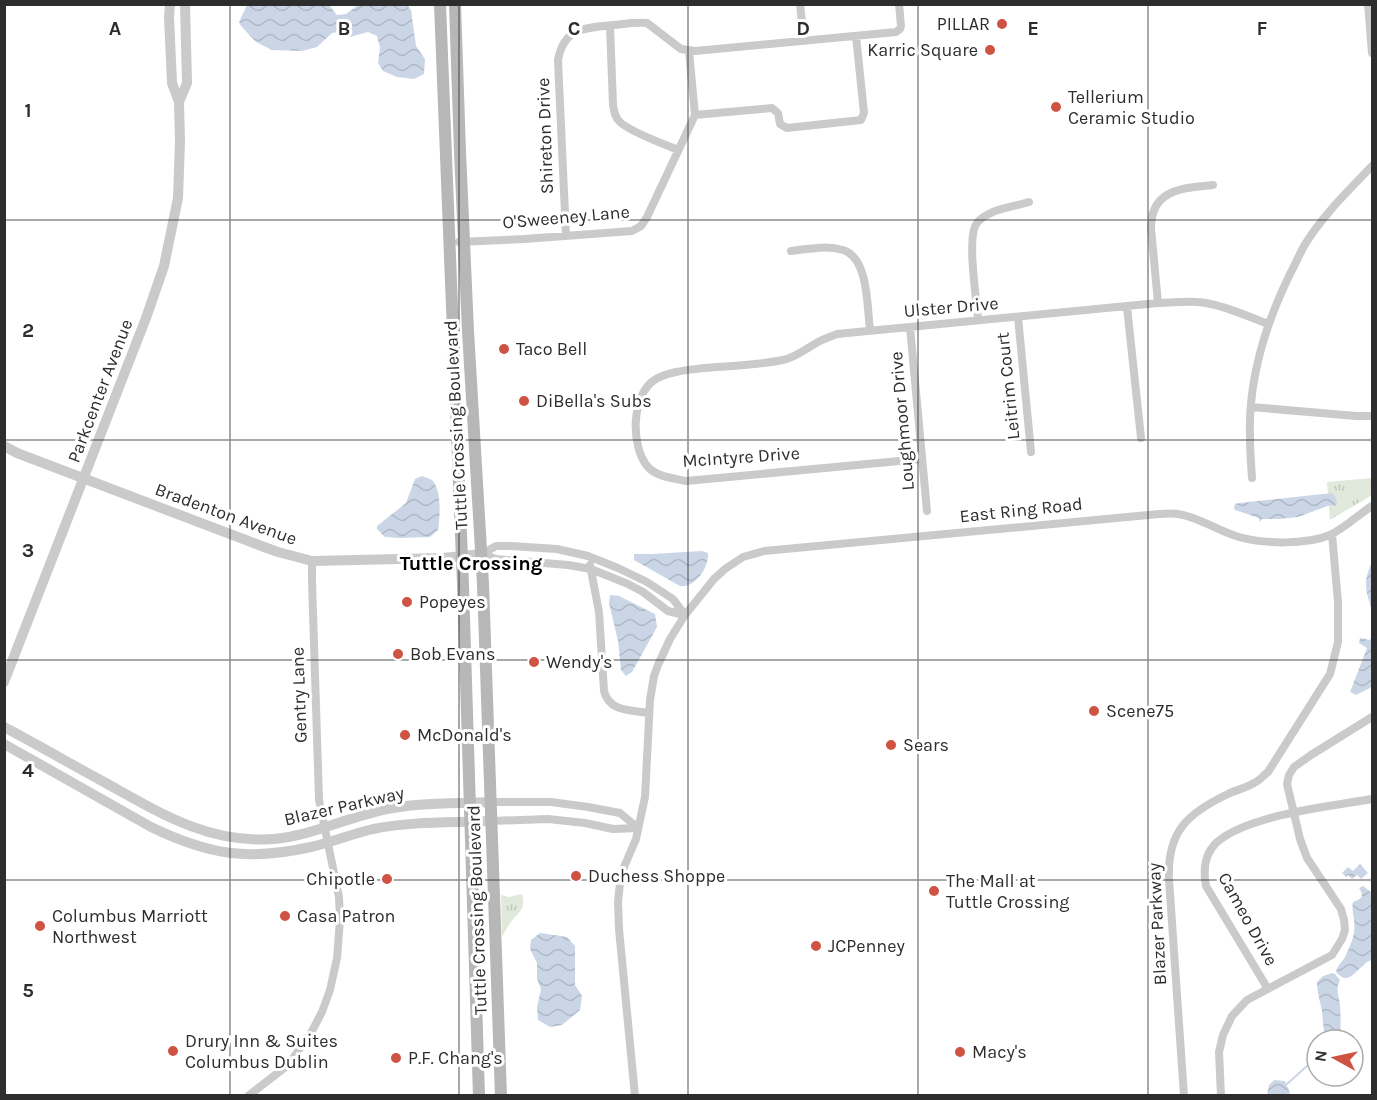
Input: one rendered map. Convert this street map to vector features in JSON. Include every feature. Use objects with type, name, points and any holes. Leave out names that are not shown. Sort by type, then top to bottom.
[{"type":"main road","name":"Tuttle Crossing Boulevard","points":[[440,4],[462,556],[478,1095]]},
{"type":"main road","name":"Tuttle Crossing Boulevard","points":[[455,4],[464,242],[482,554],[501,1095]]},
{"type":"street","name":"Parkcenter Avenue","points":[[4,682],[150,307],[170,244],[177,209],[180,146],[178,102],[172,83],[170,4]]},
{"type":"street","name":"Parkcenter Avenue","points":[[178,102],[187,83],[185,4]]},
{"type":"street","points":[[800,4],[804,41]]},
{"type":"street","points":[[678,150],[618,121],[613,105],[610,26],[646,23],[681,49],[689,51],[899,31],[901,26],[899,4]]},
{"type":"street","points":[[1370,9],[1372,53]]},
{"type":"street","name":"Shireton Drive","points":[[566,236],[558,60],[560,48],[574,32],[585,28],[610,26]]},
{"type":"street","points":[[689,51],[695,115],[772,108],[778,113],[780,124],[787,128],[861,120],[864,113],[856,36]]},
{"type":"street","name":"O'Sweeney Lane","points":[[449,241],[464,242],[632,231],[641,226],[651,208],[695,115]]},
{"type":"street","points":[[1252,478],[1251,407],[1256,368],[1262,342],[1277,300],[1305,245],[1337,202],[1372,166]]},
{"type":"street","points":[[1158,303],[1151,228],[1154,210],[1165,195],[1183,188],[1213,185]]},
{"type":"street","points":[[978,320],[972,248],[973,231],[976,224],[990,213],[1029,202]]},
{"type":"street","points":[[791,251],[824,248],[842,250],[850,254],[862,269],[870,330]]},
{"type":"street","name":"Ulster Drive","points":[[645,388],[664,375],[687,370],[769,363],[787,359],[837,334],[870,330],[1158,303],[1200,302],[1268,324]]},
{"type":"street","points":[[1128,307],[1141,438]]},
{"type":"street","name":"Leitrim Court","points":[[1018,317],[1031,452]]},
{"type":"street","name":"Loughmoor Drive","points":[[910,327],[927,511]]},
{"type":"street","name":"McIntyre Drive","points":[[645,388],[638,402],[636,415],[637,443],[646,464],[664,477],[686,481],[921,459]]},
{"type":"street","points":[[1251,407],[1372,416]]},
{"type":"street","name":"Bradenton Avenue","points":[[4,446],[17,453],[278,552],[312,561],[482,554],[496,559],[568,565],[591,569],[628,584],[668,611],[685,615]]},
{"type":"street","name":"East Ring Road","points":[[685,615],[725,569],[743,557],[764,551],[1159,514],[1179,514],[1239,537],[1258,540],[1308,541],[1332,534],[1372,506]]},
{"type":"street","name":"Blazer Parkway","points":[[1184,1095],[1169,856],[1175,838],[1196,811],[1255,783],[1268,771],[1330,674],[1338,642],[1338,602],[1332,534]]},
{"type":"street","name":"Bradenton Avenue","points":[[482,554],[495,546],[511,546],[557,549],[588,556],[647,582],[673,599],[685,615]]},
{"type":"street","points":[[588,556],[599,612],[605,699],[617,708],[649,713]]},
{"type":"street","name":"Gentry Lane","points":[[248,1095],[288,1065],[310,1033],[322,1012],[330,990],[337,958],[339,897],[319,800],[312,561]]},
{"type":"street","points":[[635,1095],[618,902],[624,867],[636,839],[645,797],[649,713],[654,676],[670,639],[685,615]]},
{"type":"street","points":[[1221,1095],[1219,1052],[1226,1025],[1247,1000],[1332,955],[1345,930],[1341,909],[1307,858],[1300,839],[1287,784],[1289,775],[1294,767],[1311,755],[1372,717]]},
{"type":"street","name":"Blazer Parkway","points":[[4,727],[166,816],[205,832],[247,839],[291,836],[396,808],[492,802],[551,802],[588,807],[620,813],[638,828]]},
{"type":"street","name":"Blazer Parkway","points":[[4,744],[151,827],[189,844],[210,850],[245,855],[312,846],[373,829],[410,824],[548,819],[613,829],[638,828]]},
{"type":"street","name":"Cameo Drive","points":[[1268,989],[1206,886],[1204,874],[1209,852],[1227,835],[1246,826],[1294,812],[1372,798]]},
{"type":"green space","points":[[1372,478],[1372,495],[1330,520],[1327,482]]},
{"type":"green space","points":[[522,894],[521,910],[502,936],[501,895],[509,897]]},
{"type":"water","points":[[247,5],[329,5],[337,15],[346,14],[358,5],[407,5],[411,10],[416,46],[425,59],[424,74],[414,79],[397,77],[383,71],[378,63],[380,48],[377,36],[368,32],[350,37],[338,32],[332,33],[317,47],[302,51],[272,50],[256,42],[241,26],[239,22]]},
{"type":"water","points":[[422,476],[432,480],[437,490],[440,511],[438,530],[430,537],[385,537],[377,526],[406,503],[415,479]]},
{"type":"water","points":[[1332,493],[1337,502],[1335,506],[1330,505],[1298,517],[1262,519],[1260,522],[1259,518],[1234,508],[1235,504],[1239,503]]},
{"type":"water","points":[[702,551],[708,553],[704,570],[696,580],[686,586],[680,586],[634,560],[634,554]]},
{"type":"water","points":[[1372,562],[1372,610],[1366,586]]},
{"type":"water","points":[[610,595],[619,596],[655,614],[657,627],[632,672],[626,676],[621,670],[618,641],[609,603]]},
{"type":"water","points":[[1372,634],[1372,687],[1356,695],[1350,692],[1367,648],[1359,643],[1360,638],[1370,640]]},
{"type":"water","points":[[1360,864],[1368,873],[1361,879],[1357,875],[1352,879],[1342,873],[1348,867],[1353,871]]},
{"type":"water","points":[[1363,886],[1372,891],[1372,960],[1351,976],[1344,978],[1336,972],[1352,941],[1353,902],[1361,897],[1359,888]]},
{"type":"water","points":[[540,933],[567,937],[575,946],[575,985],[582,996],[580,1010],[562,1025],[550,1027],[538,1020],[537,1007],[541,989],[537,979],[537,963],[530,949],[531,940]]},
{"type":"water","points":[[1332,973],[1340,980],[1338,990],[1341,1028],[1324,1028],[1317,982],[1323,976]]},
{"type":"water","points":[[1274,1080],[1285,1081],[1290,1095],[1267,1095],[1269,1085]]},
{"type":"waterway","points":[[1287,1084],[1305,1068]]},
{"type":"place","name":"PILLAR","points":[[1002,24]]},
{"type":"place","name":"Karric Square","points":[[990,50]]},
{"type":"place","name":"Tellerium Ceramic Studio","points":[[1056,107]]},
{"type":"place","name":"Taco Bell","points":[[504,349]]},
{"type":"place","name":"DiBella's Subs","points":[[524,401]]},
{"type":"place","name":"Popeyes","points":[[407,602]]},
{"type":"place","name":"Bob Evans","points":[[398,654]]},
{"type":"place","name":"Wendy's","points":[[534,662]]},
{"type":"place","name":"Scene75","points":[[1094,711]]},
{"type":"place","name":"McDonald's","points":[[405,735]]},
{"type":"place","name":"Sears","points":[[891,745]]},
{"type":"place","name":"Duchess Shoppe","points":[[576,876]]},
{"type":"place","name":"Chipotle","points":[[387,879]]},
{"type":"place","name":"The Mall at Tuttle Crossing","points":[[934,891]]},
{"type":"place","name":"Casa Patron","points":[[285,916]]},
{"type":"place","name":"Columbus Marriott Northwest","points":[[40,926]]},
{"type":"place","name":"JCPenney","points":[[816,946]]},
{"type":"place","name":"Drury Inn & Suites Columbus Dublin","points":[[173,1051]]},
{"type":"place","name":"Macy's","points":[[960,1052]]},
{"type":"place","name":"P.F. Chang's","points":[[396,1058]]},
{"type":"district","name":"Tuttle Crossing","points":[[471,563]]}]
